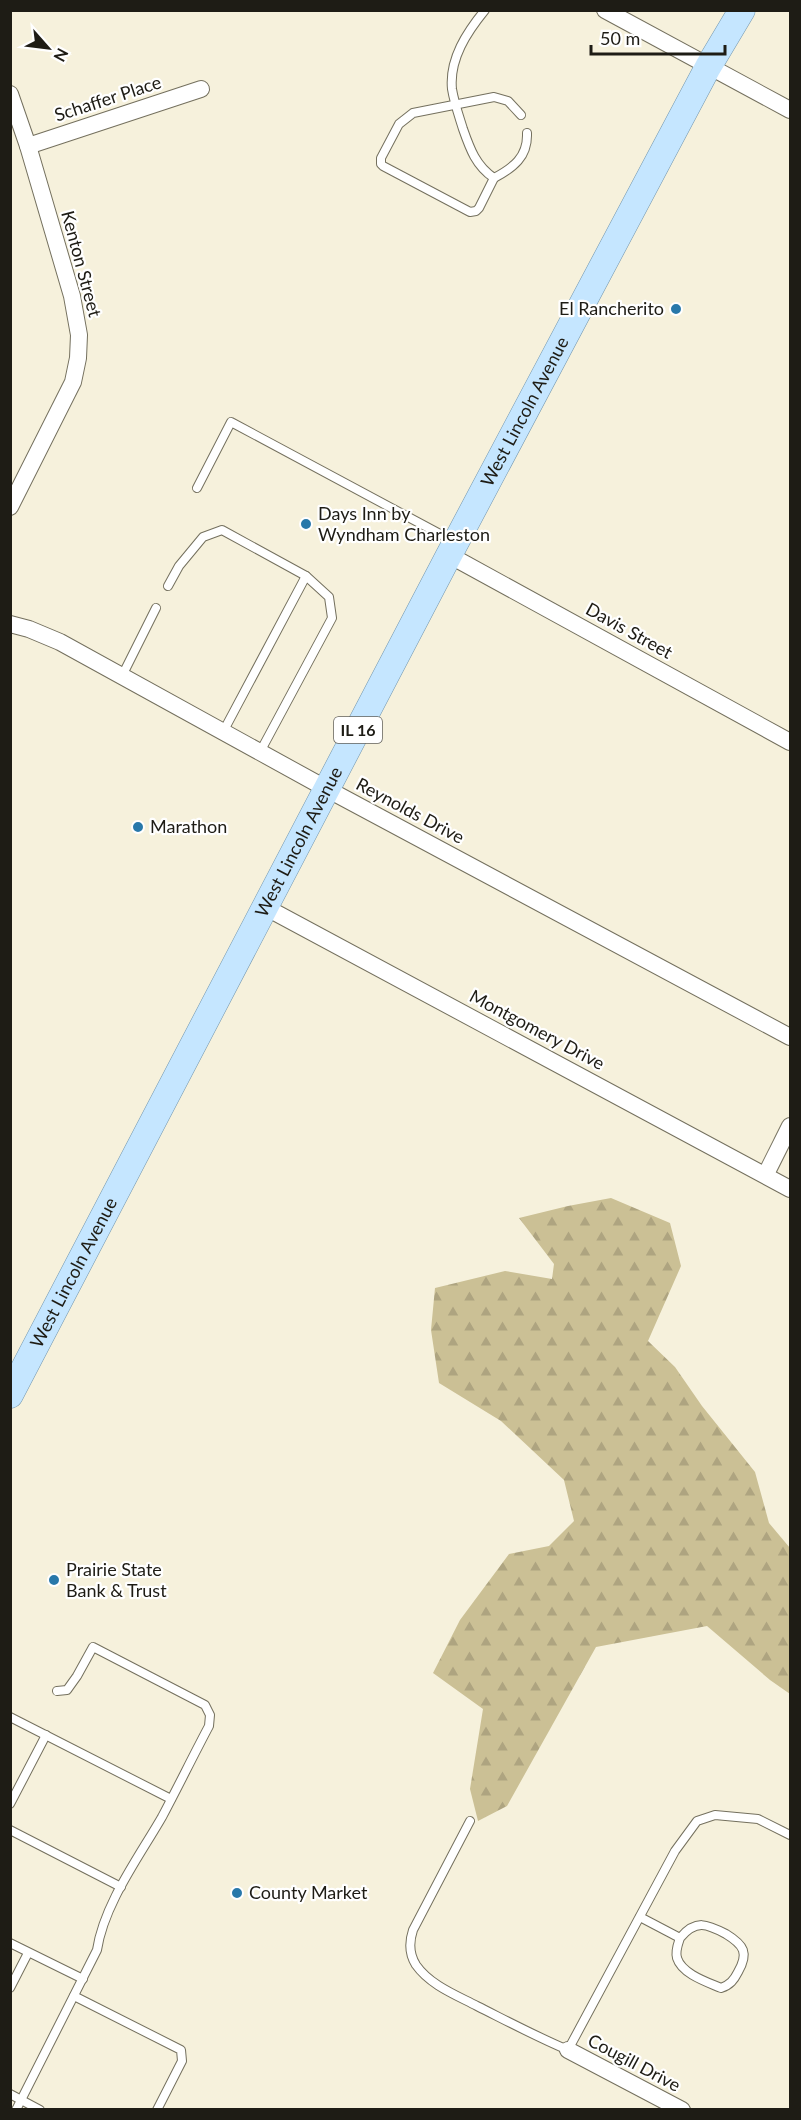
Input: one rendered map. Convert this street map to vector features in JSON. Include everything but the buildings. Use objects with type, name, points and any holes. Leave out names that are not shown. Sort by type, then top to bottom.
[{"type":"main road","name":"IL 16","points":[[708,67],[732,10]]},
{"type":"main road","name":"IL 16","points":[[708,67],[742,10]]},
{"type":"main road","name":"West Lincoln Avenue","points":[[10,1395],[452,549],[708,67]]},
{"type":"street","points":[[605,10],[790,110]]},
{"type":"street","name":"Schaffer Place","points":[[28,146],[201,89]]},
{"type":"street","name":"Kenton Street","points":[[10,94],[28,146],[76,310],[79,335],[78,358],[73,382],[10,507]]},
{"type":"street","name":"Davis Street","points":[[452,549],[790,742]]},
{"type":"street","name":"Reynolds Drive","points":[[10,624],[60,642],[327,789],[790,1037]]},
{"type":"street","name":"Montgomery Drive","points":[[265,907],[766,1174],[790,1189]]},
{"type":"street","points":[[766,1174],[790,1126]]},
{"type":"street","name":"Cougill Drive","points":[[568,2050],[682,2109]]},
{"type":"lane","points":[[485,10],[465,38],[455,61],[452,90],[473,156],[486,173],[494,178]]},
{"type":"lane","points":[[521,115],[514,106],[501,98],[494,97],[413,114],[405,118],[392,137],[381,158],[381,164],[470,212],[474,212],[480,208],[494,178],[519,162],[525,153],[527,133]]},
{"type":"lane","points":[[196,488],[231,422],[452,549]]},
{"type":"lane","points":[[168,586],[179,566],[203,537],[222,530],[306,576],[329,597],[332,618],[260,752]]},
{"type":"lane","points":[[223,732],[306,576]]},
{"type":"lane","points":[[122,676],[156,608]]},
{"type":"lane","points":[[16,2109],[97,1950],[100,1934],[121,1887],[209,1726],[210,1715],[205,1705],[93,1647],[67,1690],[57,1691]]},
{"type":"lane","points":[[10,1717],[171,1799]]},
{"type":"lane","points":[[10,1804],[45,1735]]},
{"type":"lane","points":[[470,1821],[413,1930],[410,1940],[412,1959],[417,1967],[435,1983],[518,2027],[568,2050],[675,1851],[697,1821],[715,1815],[758,1819],[790,1835]]},
{"type":"lane","points":[[10,1830],[121,1887]]},
{"type":"lane","points":[[640,1917],[680,1938]]},
{"type":"lane","points":[[696,1925],[708,1925],[740,1942],[744,1960],[733,1981],[721,1988],[687,1971],[677,1959],[680,1938],[696,1925]]},
{"type":"lane","points":[[10,1943],[83,1979]]},
{"type":"lane","points":[[10,1988],[28,1953]]},
{"type":"lane","points":[[74,1996],[181,2050],[182,2061],[157,2109]]},
{"type":"lane","points":[[10,2094],[40,2109]]},
{"type":"green space","points":[[611,1198],[670,1223],[681,1266],[648,1341],[675,1367],[702,1406],[755,1472],[769,1523],[790,1548],[790,1694],[770,1680],[707,1626],[596,1647],[507,1806],[478,1821],[470,1789],[483,1709],[433,1673],[460,1620],[509,1554],[549,1546],[574,1521],[564,1480],[501,1421],[439,1383],[431,1330],[435,1288],[505,1271],[552,1279],[554,1264],[519,1218]]},
{"type":"place","name":"El Rancherito","points":[[676,309]]},
{"type":"place","name":"Days Inn by Wyndham Charleston","points":[[306,524]]},
{"type":"place","name":"Marathon","points":[[138,827]]},
{"type":"place","name":"Prairie State Bank & Trust","points":[[54,1580]]},
{"type":"place","name":"County Market","points":[[237,1893]]}]
